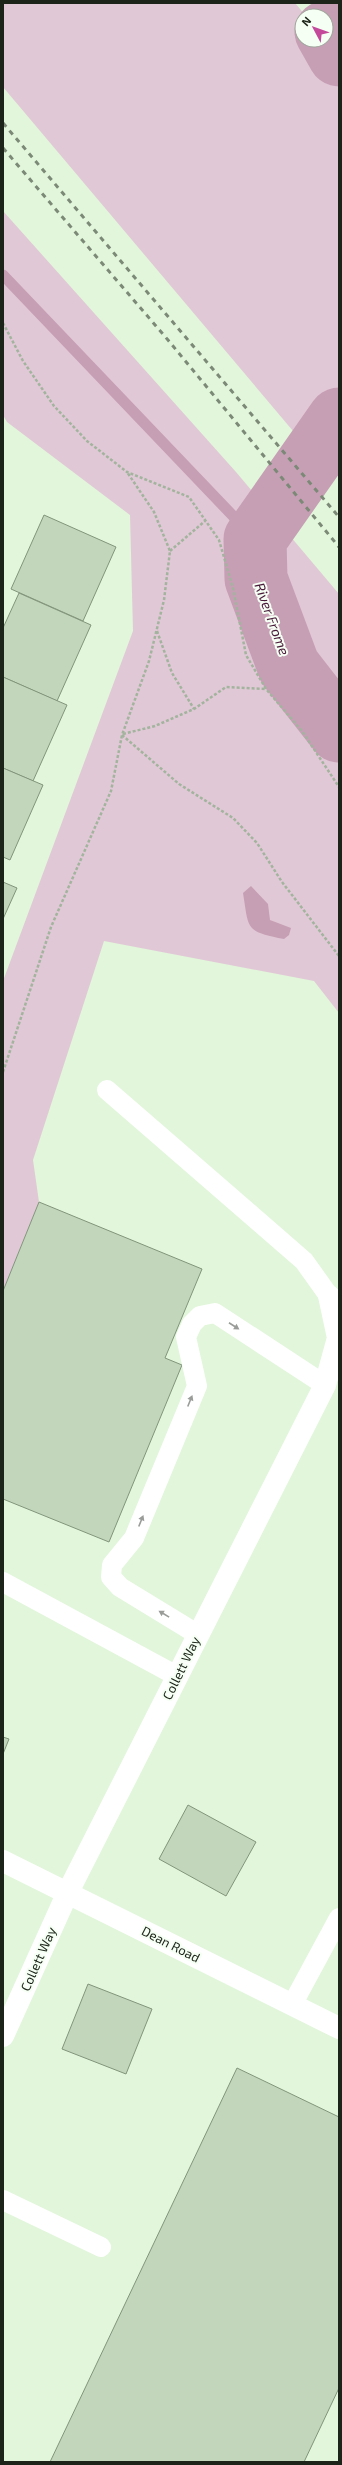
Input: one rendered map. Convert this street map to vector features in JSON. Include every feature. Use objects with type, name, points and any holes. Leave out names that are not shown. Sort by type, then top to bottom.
[{"type":"street","name":"Collett Way","points":[[3,2036],[68,1892],[197,1634],[325,1385],[338,1338],[329,1296]]},
{"type":"street","name":"Dean Road","points":[[3,1861],[339,2028]]},
{"type":"lane","points":[[107,1090],[304,1261],[329,1296]]},
{"type":"lane","points":[[197,1634],[120,1587],[111,1577],[112,1565],[134,1538],[197,1386],[186,1337],[192,1324],[200,1316],[214,1313],[325,1385]]},
{"type":"lane","points":[[3,1582],[177,1676]]},
{"type":"lane","points":[[292,2005],[339,1918]]},
{"type":"lane","points":[[3,2200],[101,2248]]},
{"type":"path","points":[[3,323],[23,361],[54,406],[87,441],[126,472],[154,512],[170,551],[164,600],[157,630],[149,661],[122,734],[111,791],[51,927],[3,1072]]},
{"type":"path","points":[[126,472],[189,497],[219,540],[233,588],[246,655],[266,689],[302,731],[339,787]]},
{"type":"path","points":[[170,551],[205,521]]},
{"type":"path","points":[[157,630],[172,673],[194,709]]},
{"type":"path","points":[[122,734],[155,726],[194,709],[226,687],[266,689]]},
{"type":"path","points":[[122,734],[179,784],[233,818],[257,843],[282,882],[339,956]]},
{"type":"shaded area","points":[[3,3],[295,3],[299,8],[294,8],[294,48],[325,48],[339,74],[339,396],[304,444],[3,87]]},
{"type":"shaded area","points":[[319,3],[339,3],[339,35],[334,27],[334,8],[323,8]]},
{"type":"shaded area","points":[[3,211],[236,472],[339,594],[339,1013],[314,981],[104,941],[33,1160],[39,1202],[3,1291],[3,981],[133,631],[130,515],[7,422],[3,415]]},
{"type":"shaded area","points":[[251,886],[268,904],[270,920],[291,928],[289,935],[284,939],[262,934],[255,931],[251,927],[246,915],[243,893]]},
{"type":"building","points":[[44,515],[116,547],[83,621],[11,589]]},
{"type":"building","points":[[19,593],[91,625],[57,701],[3,677],[3,628]]},
{"type":"building","points":[[3,677],[67,705],[33,781],[3,768]]},
{"type":"building","points":[[3,768],[43,785],[10,860],[3,857]]},
{"type":"building","points":[[3,882],[17,888],[3,919]]},
{"type":"building","points":[[39,1202],[202,1269],[165,1358],[182,1365],[109,1542],[3,1499],[3,1291]]},
{"type":"building","points":[[3,1737],[9,1739],[3,1754]]},
{"type":"building","points":[[188,1805],[256,1842],[226,1896],[159,1859]]},
{"type":"building","points":[[88,1984],[152,2009],[126,2074],[62,2049]]},
{"type":"building","points":[[237,2068],[339,2117],[339,2388],[304,2462],[50,2462]]},
{"type":"waterway","name":"River Frome","points":[[334,46],[339,55]]},
{"type":"waterway","points":[[3,275],[255,539]]},
{"type":"waterway","name":"River Frome","points":[[339,419],[255,539],[256,579],[289,667],[339,731]]},
{"type":"railway","points":[[3,123],[339,517]]},
{"type":"railway","points":[[3,148],[168,340],[339,547]]}]
